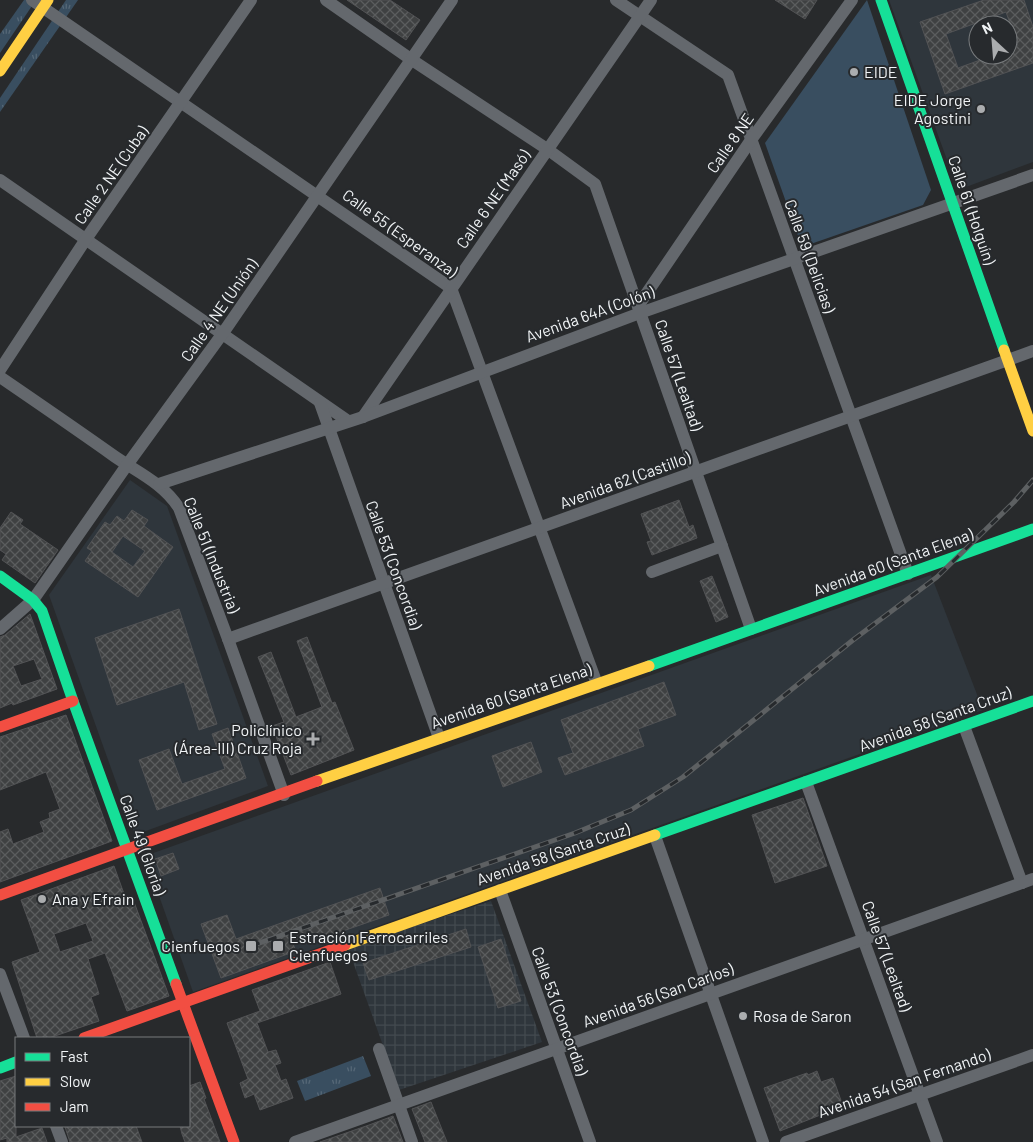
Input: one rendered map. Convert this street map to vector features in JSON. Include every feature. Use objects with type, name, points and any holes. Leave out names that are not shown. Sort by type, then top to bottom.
[{"type":"street","name":"Calle 55 (Esperanza)","points":[[32,0],[45,4],[182,102],[451,288],[597,684]]},
{"type":"street","name":"Calle 2 NE (Cuba)","points":[[0,370],[86,239],[251,0]]},
{"type":"street","name":"Calle 57 (Lealtad)","points":[[326,0],[412,60],[547,149],[595,184],[751,629]]},
{"type":"street","name":"Calle 4 NE (Unión)","points":[[0,629],[33,600],[127,465],[223,333],[452,0]]},
{"type":"street","name":"Calle 59 (Delicias)","points":[[616,0],[728,75],[908,574]]},
{"type":"street","name":"Calle 6 NE (Masó)","points":[[363,417],[651,0]]},
{"type":"street","name":"Calle 8 NE","points":[[639,310],[751,140],[852,0]]},
{"type":"street","name":"Calle 61 (Holguín)","points":[[881,0],[1033,431]]},
{"type":"street","points":[[0,71],[45,4]]},
{"type":"street","name":"Avenida 64A (Colón)","points":[[159,484],[348,420],[363,417],[639,310],[794,259],[1033,175]]},
{"type":"street","points":[[0,180],[348,420]]},
{"type":"street","name":"Avenida 62 (Castillo)","points":[[228,639],[1033,351]]},
{"type":"street","name":"Calle 51 (Industria)","points":[[0,377],[127,465],[159,484],[179,508],[284,795]]},
{"type":"street","name":"Calle 53 (Concordia)","points":[[320,402],[439,738]]},
{"type":"street","name":"Avenida 60 (Santa Elena)","points":[[0,895],[1033,529]]},
{"type":"street","points":[[652,572],[722,546]]},
{"type":"street","name":"Calle 49 (Gloria)","points":[[0,576],[33,600],[42,611],[73,702],[234,1142]]},
{"type":"street","name":"Avenida 58 (Santa Cruz)","points":[[87,1037],[1033,701]]},
{"type":"street","points":[[0,727],[73,702]]},
{"type":"street","points":[[964,726],[1028,881]]},
{"type":"street","name":"Calle 57 (Lealtad)","points":[[806,782],[937,1142]]},
{"type":"street","points":[[655,836],[763,1142]]},
{"type":"street","name":"Avenida 56 (San Carlos)","points":[[295,1142],[1028,881]]},
{"type":"street","name":"Calle 53 (Concordia)","points":[[500,890],[590,1142]]},
{"type":"street","points":[[0,974],[24,1037]]},
{"type":"street","points":[[379,1049],[412,1142]]},
{"type":"street","name":"Avenida 54 (San Fernando)","points":[[786,1142],[1033,1055]]},
{"type":"street","points":[[0,1068],[15,1062]]},
{"type":"street","points":[[56,1127],[62,1142]]},
{"type":"shaded area","name":"EIDE Jorge Agostini","points":[[889,0],[1033,0],[1033,162],[958,190]]},
{"type":"shaded area","points":[[130,480],[167,506],[268,786],[135,835],[49,595]]},
{"type":"shaded area","points":[[931,575],[983,710],[193,992],[145,856]]},
{"type":"shaded area","points":[[491,901],[542,1042],[399,1090],[348,948]]},
{"type":"green space","points":[[24,0],[36,0],[0,53],[0,34]]},
{"type":"green space","points":[[66,0],[78,0],[0,112],[0,98]]},
{"type":"green space","name":"EIDE","points":[[867,0],[931,190],[923,205],[802,247],[765,143]]},
{"type":"green space","points":[[363,1056],[371,1076],[305,1101],[297,1081]]},
{"type":"building","points":[[347,0],[390,0],[420,20],[406,40]]},
{"type":"building","points":[[775,0],[817,0],[805,19]]},
{"type":"building","points":[[984,0],[1024,0],[1033,27],[1033,63],[945,94],[920,22]]},
{"type":"building","points":[[679,500],[689,527],[693,525],[697,538],[652,555],[647,542],[651,541],[641,514]]},
{"type":"building","points":[[132,510],[148,520],[144,526],[173,547],[138,597],[85,561],[92,551],[87,548],[105,522],[110,525],[117,516],[124,521]],"holes":[[[123,536],[145,551],[133,567],[112,552]]]},
{"type":"building","points":[[11,512],[23,520],[20,524],[58,550],[35,583],[2,560],[6,554],[0,550],[0,528]]},
{"type":"building","points":[[712,576],[728,617],[716,622],[700,581]]},
{"type":"building","points":[[179,609],[217,724],[199,730],[184,682],[117,705],[95,638]]},
{"type":"building","points":[[30,614],[57,689],[0,708],[0,637]],"holes":[[[34,659],[42,679],[21,686],[13,666]]]},
{"type":"building","points":[[307,637],[332,703],[335,702],[354,750],[291,775],[272,726],[284,722],[258,657],[271,652],[296,717],[322,707],[297,641]]},
{"type":"building","points":[[664,682],[676,715],[638,729],[644,746],[565,775],[558,758],[573,753],[561,720]]},
{"type":"building","points":[[66,715],[112,841],[0,882],[0,832],[8,829],[13,844],[44,832],[40,822],[50,818],[49,813],[60,809],[46,772],[0,790],[0,737]]},
{"type":"building","points":[[228,728],[246,778],[157,810],[139,760],[169,749],[182,784],[225,769],[212,734]]},
{"type":"building","points":[[531,742],[542,772],[503,787],[492,756]]},
{"type":"building","points":[[803,798],[827,866],[775,883],[752,815]]},
{"type":"building","points":[[173,853],[179,869],[161,876],[155,859]]},
{"type":"building","points":[[114,866],[128,905],[134,902],[169,996],[127,1011],[105,953],[88,959],[99,994],[91,997],[99,1021],[52,1037],[37,1037],[12,962],[40,952],[21,900]],"holes":[[[86,923],[93,941],[60,952],[54,934]]]},
{"type":"building","points":[[380,888],[389,915],[317,940],[315,936],[293,944],[296,951],[221,978],[201,924],[227,915],[236,939]]},
{"type":"building","points":[[466,929],[471,947],[369,980],[363,963]]},
{"type":"building","points":[[501,939],[521,1001],[498,1008],[478,947]]},
{"type":"building","points":[[330,962],[341,994],[257,1023],[268,1052],[276,1050],[281,1063],[275,1065],[281,1081],[286,1079],[293,1098],[260,1110],[254,1094],[245,1098],[240,1083],[248,1079],[227,1023],[260,1011],[252,990]]},
{"type":"building","points":[[817,1071],[821,1082],[833,1078],[843,1106],[780,1131],[764,1088]]},
{"type":"building","points":[[15,1076],[16,1137],[42,1128],[47,1142],[7,1142],[7,1138],[0,1140],[0,1081]]},
{"type":"building","points":[[200,1082],[206,1098],[204,1099],[220,1142],[185,1142],[180,1127],[190,1127],[190,1086]]},
{"type":"building","points":[[431,1102],[447,1142],[425,1142],[412,1109]]},
{"type":"building","points":[[393,1116],[403,1142],[320,1142],[369,1125]]},
{"type":"building","points":[[65,1127],[136,1127],[142,1142],[70,1142]]},
{"type":"railway","points":[[251,946],[575,833],[631,810],[683,777],[853,640],[937,577],[1014,502],[1033,480]]},
{"type":"traffic: fast","points":[[881,0],[1004,350]]},
{"type":"traffic: fast","points":[[649,666],[1033,529]]},
{"type":"traffic: fast","points":[[0,576],[33,600],[42,611],[176,984]]},
{"type":"traffic: fast","points":[[655,835],[1033,701]]},
{"type":"traffic: fast","points":[[0,1068],[15,1062]]},
{"type":"traffic: slow","points":[[0,71],[48,0]]},
{"type":"traffic: slow","points":[[1004,350],[1033,431]]},
{"type":"traffic: slow","points":[[317,781],[649,666]]},
{"type":"traffic: slow","points":[[345,945],[655,835]]},
{"type":"traffic: jam","points":[[0,727],[73,701]]},
{"type":"traffic: jam","points":[[0,895],[317,781]]},
{"type":"traffic: jam","points":[[87,1037],[345,945]]},
{"type":"traffic: jam","points":[[176,984],[234,1142]]},
{"type":"place","name":"EIDE","points":[[854,72]]},
{"type":"place","name":"EIDE Jorge Agostini","points":[[981,109]]},
{"type":"place","name":"Policlínico (Área-III) Cruz Roja","points":[[313,739]]},
{"type":"place","name":"Ana y Efrain","points":[[42,899]]},
{"type":"place","name":"Cienfuegos","points":[[251,946]]},
{"type":"place","name":"Estración Ferrocarriles Cienfuegos","points":[[278,946]]},
{"type":"place","name":"Rosa de Saron","points":[[743,1016]]}]
